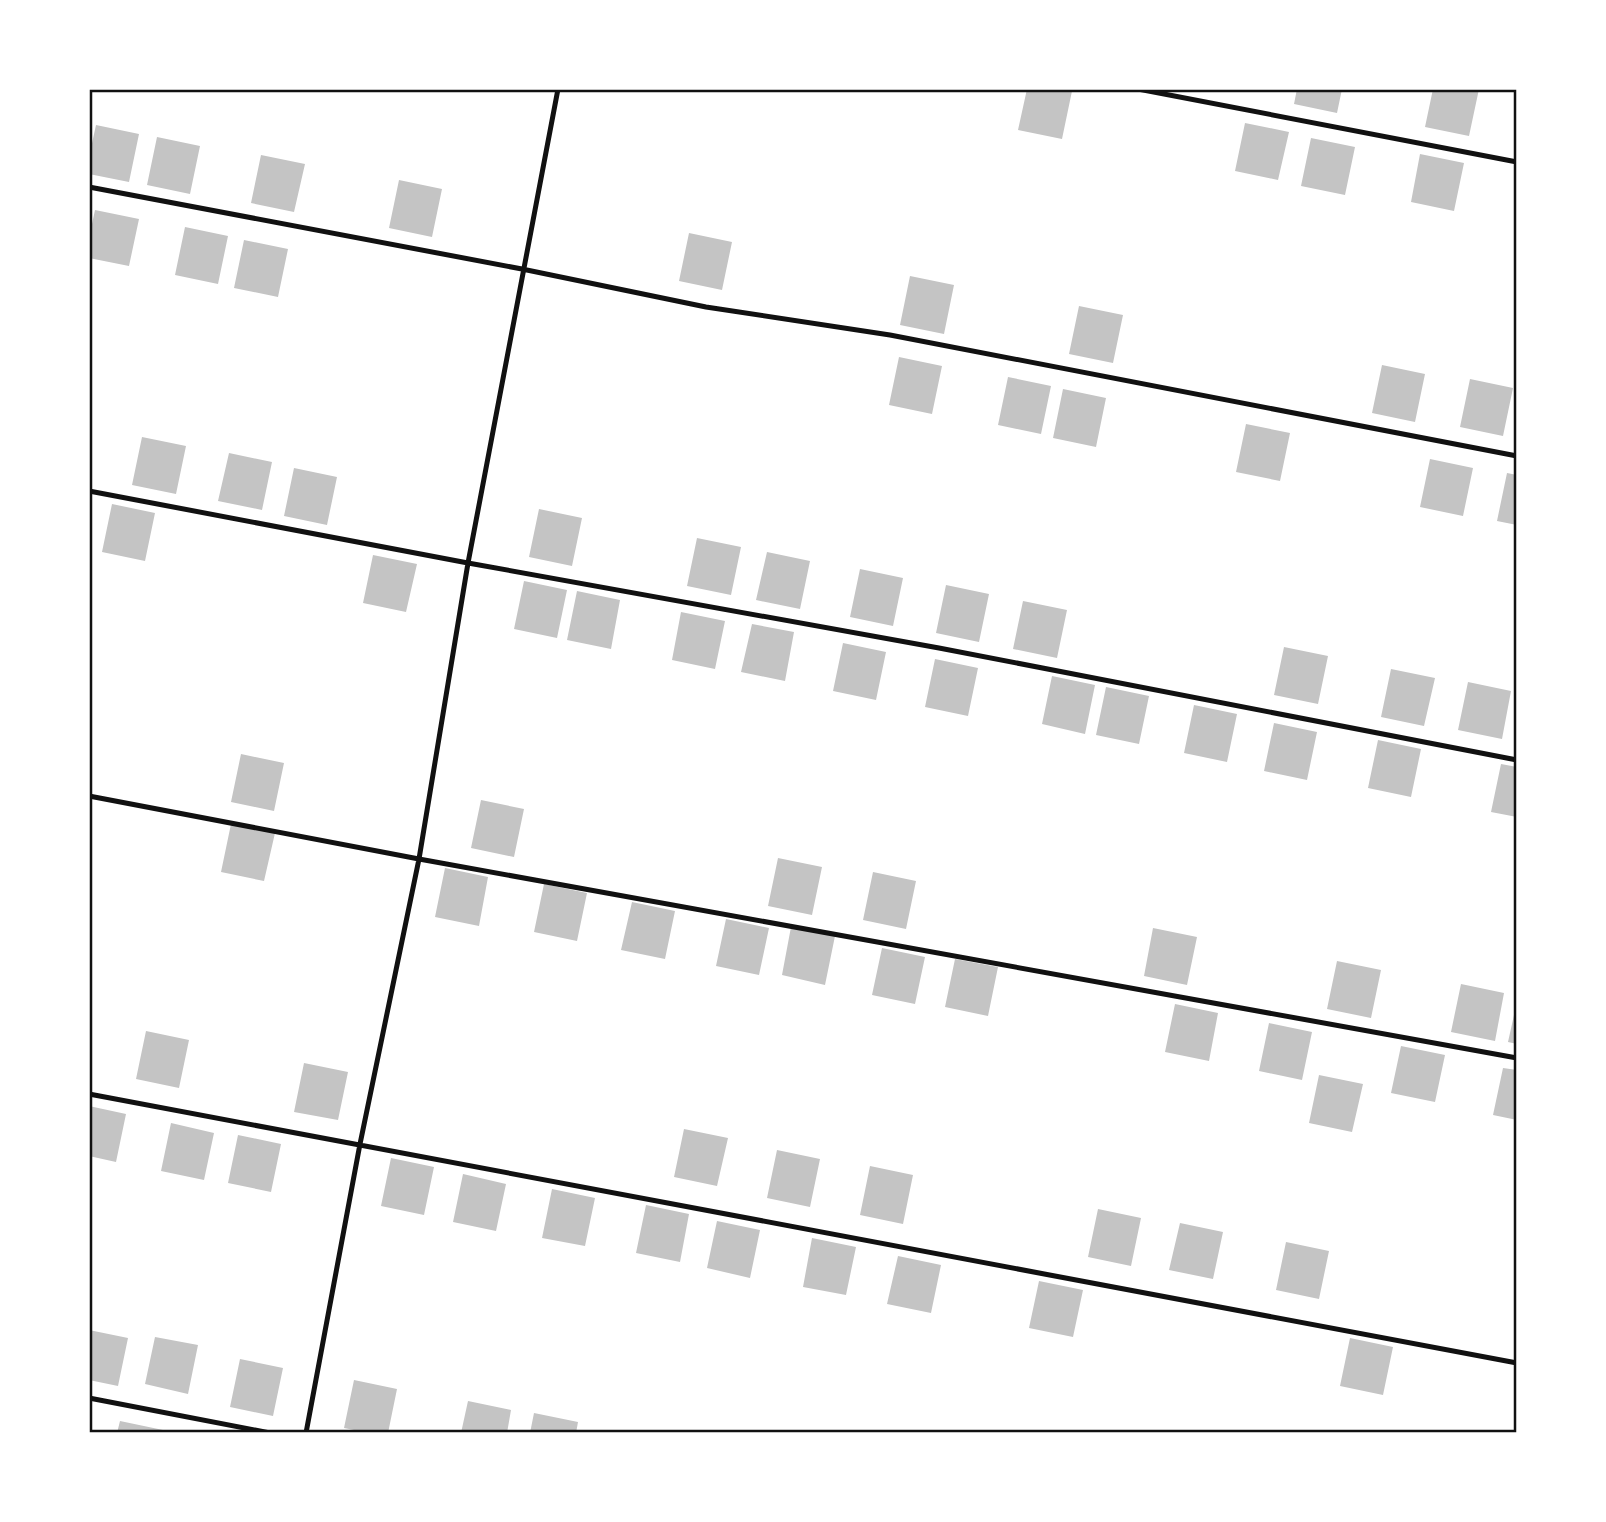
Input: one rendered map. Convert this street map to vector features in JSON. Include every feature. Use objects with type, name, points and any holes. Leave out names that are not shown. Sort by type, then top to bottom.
[{"type":"lane","points":[[306,1433],[360,1144],[418,859],[468,562],[558,89]]},
{"type":"lane","points":[[1138,89],[1517,162]]},
{"type":"lane","points":[[89,187],[706,307],[890,335],[1517,456]]},
{"type":"lane","points":[[89,491],[939,648],[1517,760]]},
{"type":"lane","points":[[89,796],[418,859],[1517,1058]]},
{"type":"lane","points":[[89,1094],[1517,1363]]},
{"type":"lane","points":[[89,1398],[270,1433]]},
{"type":"building","points":[[1027,89],[1072,91],[1062,139],[1018,130]]},
{"type":"building","points":[[1297,89],[1342,89],[1337,113],[1294,104]]},
{"type":"building","points":[[1433,89],[1479,89],[1469,136],[1425,127]]},
{"type":"building","points":[[1245,123],[1289,132],[1278,180],[1235,171]]},
{"type":"building","points":[[96,125],[139,134],[129,182],[89,174],[89,157]]},
{"type":"building","points":[[157,137],[200,146],[190,194],[147,185]]},
{"type":"building","points":[[1311,138],[1355,147],[1345,195],[1301,186]]},
{"type":"building","points":[[1420,154],[1464,163],[1454,211],[1411,202]]},
{"type":"building","points":[[261,155],[305,164],[294,212],[251,203]]},
{"type":"building","points":[[399,180],[442,189],[432,237],[389,228]]},
{"type":"building","points":[[95,210],[139,219],[129,266],[89,258],[89,238]]},
{"type":"building","points":[[185,227],[228,236],[218,284],[175,275]]},
{"type":"building","points":[[689,233],[732,242],[722,290],[679,281]]},
{"type":"building","points":[[244,240],[288,249],[278,297],[234,288]]},
{"type":"building","points":[[910,276],[954,285],[944,334],[900,325]]},
{"type":"building","points":[[1079,306],[1123,315],[1113,363],[1069,354]]},
{"type":"building","points":[[899,357],[942,366],[932,414],[889,405]]},
{"type":"building","points":[[1382,365],[1425,374],[1415,422],[1372,413]]},
{"type":"building","points":[[1008,377],[1051,386],[1041,434],[998,425]]},
{"type":"building","points":[[1470,379],[1513,388],[1503,436],[1460,427]]},
{"type":"building","points":[[1063,389],[1106,398],[1096,447],[1053,438]]},
{"type":"building","points":[[1246,424],[1290,433],[1280,481],[1236,472]]},
{"type":"building","points":[[142,437],[186,446],[176,494],[132,485]]},
{"type":"building","points":[[229,453],[272,462],[262,510],[218,501]]},
{"type":"building","points":[[1430,459],[1473,468],[1463,516],[1420,507]]},
{"type":"building","points":[[294,468],[337,477],[327,525],[284,516]]},
{"type":"building","points":[[1507,473],[1517,475],[1517,525],[1497,521]]},
{"type":"building","points":[[112,504],[155,513],[145,561],[102,552]]},
{"type":"building","points":[[539,509],[582,518],[572,566],[529,557]]},
{"type":"building","points":[[697,538],[741,547],[731,595],[687,586]]},
{"type":"building","points":[[767,552],[810,561],[800,609],[756,600]]},
{"type":"building","points":[[373,555],[417,564],[406,612],[363,603]]},
{"type":"building","points":[[860,569],[903,578],[893,626],[850,617]]},
{"type":"building","points":[[524,581],[567,590],[557,638],[514,629]]},
{"type":"building","points":[[946,585],[989,594],[979,642],[936,633]]},
{"type":"building","points":[[577,591],[620,600],[611,649],[567,640]]},
{"type":"building","points":[[1023,601],[1067,610],[1057,658],[1013,649]]},
{"type":"building","points":[[681,612],[725,621],[715,669],[672,660]]},
{"type":"building","points":[[752,624],[794,632],[785,681],[741,672]]},
{"type":"building","points":[[843,643],[886,652],[876,700],[833,691]]},
{"type":"building","points":[[1284,647],[1328,656],[1318,704],[1274,695]]},
{"type":"building","points":[[935,659],[978,668],[968,716],[925,707]]},
{"type":"building","points":[[1391,669],[1435,678],[1424,726],[1381,717]]},
{"type":"building","points":[[1052,676],[1095,685],[1085,734],[1042,724]]},
{"type":"building","points":[[1468,682],[1511,691],[1502,739],[1458,730]]},
{"type":"building","points":[[1106,687],[1149,696],[1139,744],[1096,735]]},
{"type":"building","points":[[1194,705],[1237,714],[1227,762],[1184,753]]},
{"type":"building","points":[[1274,723],[1317,732],[1307,780],[1264,771]]},
{"type":"building","points":[[1378,740],[1421,749],[1411,797],[1368,788]]},
{"type":"building","points":[[241,754],[284,763],[274,811],[231,802]]},
{"type":"building","points":[[1501,764],[1517,767],[1517,817],[1491,812]]},
{"type":"building","points":[[481,800],[524,809],[514,857],[471,848]]},
{"type":"building","points":[[231,824],[275,833],[264,881],[221,872]]},
{"type":"building","points":[[778,858],[822,867],[812,915],[768,906]]},
{"type":"building","points":[[445,868],[488,877],[479,926],[435,917]]},
{"type":"building","points":[[873,872],[916,881],[906,929],[863,920]]},
{"type":"building","points":[[544,884],[587,893],[577,941],[534,932]]},
{"type":"building","points":[[632,902],[675,911],[665,959],[621,950]]},
{"type":"building","points":[[726,919],[769,928],[759,975],[716,966]]},
{"type":"building","points":[[791,927],[835,936],[825,985],[782,975]]},
{"type":"building","points":[[1153,928],[1197,937],[1187,985],[1144,976]]},
{"type":"building","points":[[882,948],[925,957],[915,1004],[872,995]]},
{"type":"building","points":[[955,959],[998,967],[988,1016],[945,1007]]},
{"type":"building","points":[[1337,961],[1381,970],[1371,1018],[1327,1009]]},
{"type":"building","points":[[1461,984],[1504,993],[1495,1041],[1451,1032]]},
{"type":"building","points":[[1175,1004],[1218,1013],[1209,1061],[1165,1052]]},
{"type":"building","points":[[1517,1007],[1517,1044],[1508,1042]]},
{"type":"building","points":[[1269,1023],[1312,1032],[1302,1080],[1259,1071]]},
{"type":"building","points":[[146,1031],[189,1040],[179,1088],[136,1079]]},
{"type":"building","points":[[1401,1046],[1445,1055],[1435,1102],[1391,1093]]},
{"type":"building","points":[[304,1063],[348,1072],[338,1120],[294,1112]]},
{"type":"building","points":[[1503,1068],[1517,1070],[1517,1120],[1493,1115]]},
{"type":"building","points":[[1319,1075],[1363,1084],[1352,1132],[1309,1123]]},
{"type":"building","points":[[89,1106],[126,1114],[116,1162],[89,1156]]},
{"type":"building","points":[[171,1123],[214,1133],[204,1180],[161,1171]]},
{"type":"building","points":[[684,1129],[728,1138],[717,1186],[674,1177]]},
{"type":"building","points":[[238,1135],[281,1144],[271,1192],[228,1183]]},
{"type":"building","points":[[777,1150],[820,1159],[810,1207],[767,1198]]},
{"type":"building","points":[[391,1158],[434,1167],[424,1215],[381,1206]]},
{"type":"building","points":[[870,1166],[913,1175],[903,1224],[860,1215]]},
{"type":"building","points":[[463,1174],[506,1184],[496,1231],[453,1222]]},
{"type":"building","points":[[552,1189],[595,1198],[585,1246],[542,1238]]},
{"type":"building","points":[[646,1205],[689,1214],[680,1262],[636,1253]]},
{"type":"building","points":[[1098,1209],[1141,1218],[1131,1266],[1088,1257]]},
{"type":"building","points":[[717,1221],[760,1230],[750,1278],[707,1268]]},
{"type":"building","points":[[1180,1223],[1223,1232],[1213,1279],[1169,1270]]},
{"type":"building","points":[[812,1238],[856,1247],[846,1295],[803,1287]]},
{"type":"building","points":[[1286,1242],[1329,1251],[1319,1299],[1276,1290]]},
{"type":"building","points":[[898,1256],[941,1265],[931,1313],[887,1304]]},
{"type":"building","points":[[1039,1281],[1083,1290],[1073,1337],[1029,1328]]},
{"type":"building","points":[[89,1330],[128,1338],[118,1386],[89,1380]]},
{"type":"building","points":[[155,1337],[198,1345],[188,1394],[145,1384]]},
{"type":"building","points":[[1350,1338],[1393,1347],[1383,1395],[1340,1386]]},
{"type":"building","points":[[240,1359],[283,1368],[273,1416],[230,1407]]},
{"type":"building","points":[[354,1380],[397,1389],[388,1433],[369,1433],[344,1428]]},
{"type":"building","points":[[468,1401],[511,1410],[507,1433],[461,1433]]},
{"type":"building","points":[[534,1413],[578,1422],[576,1433],[530,1433]]},
{"type":"building","points":[[120,1421],[163,1430],[162,1433],[117,1433]]}]
